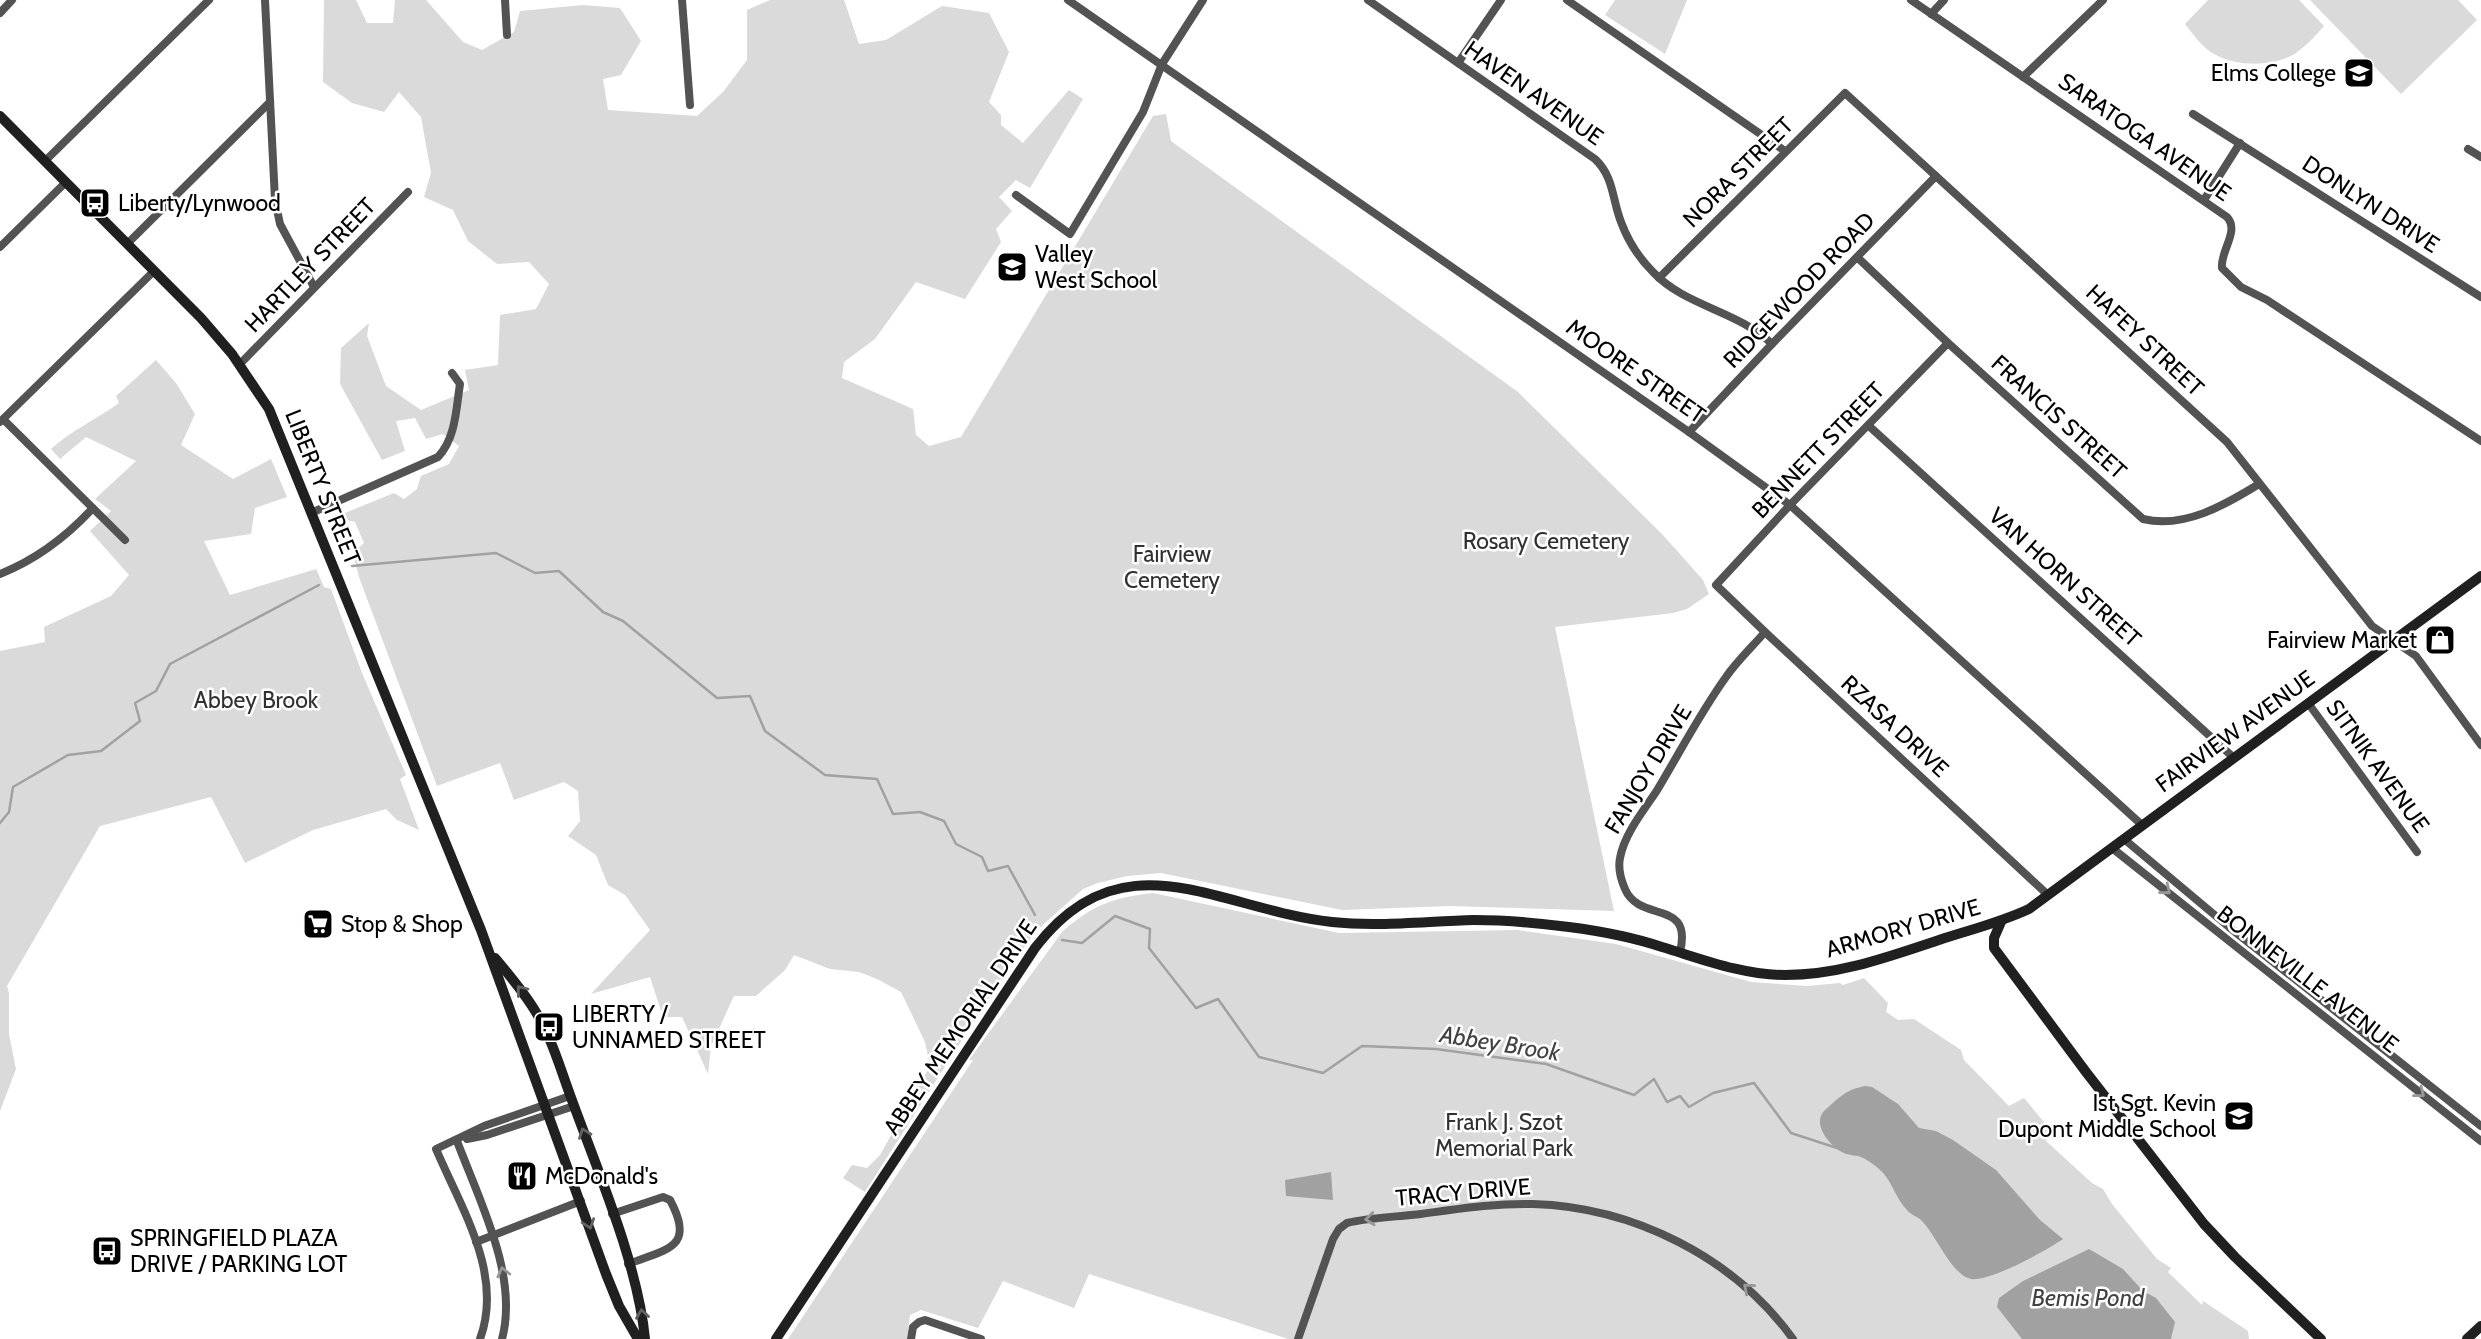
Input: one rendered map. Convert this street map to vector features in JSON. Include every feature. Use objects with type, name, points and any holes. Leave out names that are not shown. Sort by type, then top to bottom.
[{"type":"main road","name":"LIBERTY STREET","points":[[0,116],[215,333],[269,409],[489,950],[606,1274],[638,1339]]},
{"type":"main road","name":"FAIRVIEW AVENUE","points":[[2048,895],[2481,576]]},
{"type":"main road","name":"ABBEY MEMORIAL DRIVE","points":[[776,1339],[1028,958],[1062,916],[1104,893],[1130,886],[1167,887],[1310,919],[1348,923],[1475,920],[1535,923],[1614,934],[1680,953]]},
{"type":"main road","name":"ARMORY DRIVE","points":[[1680,953],[1756,973],[1816,973],[1884,959],[2001,922],[2029,909],[2048,895]]},
{"type":"main road","points":[[2001,922],[1994,938],[1994,948],[2086,1072],[2204,1224],[2235,1258],[2321,1339]]},
{"type":"main road","name":"LIBERTY STREET","points":[[489,950],[525,994],[539,1016],[612,1214],[642,1308],[645,1339]]},
{"type":"main road","points":[[2467,1339],[2481,1326]]},
{"type":"street","points":[[1,0],[1,12]]},
{"type":"street","points":[[1,12],[12,0]]},
{"type":"street","points":[[45,161],[209,0]]},
{"type":"street","points":[[265,0],[275,200],[281,224],[314,287]]},
{"type":"street","points":[[505,0],[507,35]]},
{"type":"street","points":[[682,0],[690,105]]},
{"type":"street","name":"MOORE STREET","points":[[1068,0],[1790,505],[2142,825]]},
{"type":"street","points":[[1016,195],[1070,234],[1143,112],[1162,64],[1203,0]]},
{"type":"street","name":"HAVEN AVENUE","points":[[1368,0],[1600,164],[1609,178],[1625,233],[1644,263],[1659,278],[1689,299],[1744,322],[1772,344]]},
{"type":"street","points":[[1458,63],[1501,0]]},
{"type":"street","points":[[1567,0],[1785,151]]},
{"type":"street","name":"SARATOGA AVENUE","points":[[1910,0],[2204,200],[2232,223],[2233,228],[2221,261],[2222,268],[2241,287],[2267,300],[2481,441]]},
{"type":"street","points":[[1931,14],[1944,0]]},
{"type":"street","points":[[2023,77],[2103,0]]},
{"type":"street","name":"NORA STREET","points":[[1659,278],[1845,93]]},
{"type":"street","name":"HAFEY STREET","points":[[1845,93],[2227,442],[2372,626],[2416,656],[2481,744]]},
{"type":"street","points":[[127,244],[270,102]]},
{"type":"street","name":"DONLYN DRIVE","points":[[2193,114],[2481,297]]},
{"type":"street","points":[[2204,200],[2240,143]]},
{"type":"street","points":[[2468,149],[2481,157]]},
{"type":"street","name":"RIDGEWOOD ROAD","points":[[1689,432],[1936,176]]},
{"type":"street","points":[[0,247],[66,182]]},
{"type":"street","name":"HARTLEY STREET","points":[[239,365],[408,192]]},
{"type":"street","name":"FRANCIS STREET","points":[[1858,258],[2143,519],[2158,523],[2171,522],[2221,508],[2259,484]]},
{"type":"street","points":[[125,540],[2,421],[154,271]]},
{"type":"street","name":"BENNETT STREET","points":[[1716,585],[1948,343]]},
{"type":"street","points":[[311,513],[438,457],[447,447],[454,424],[460,384],[452,373]]},
{"type":"street","name":"VAN HORN STREET","points":[[1869,426],[2234,758]]},
{"type":"street","points":[[0,574],[43,551],[70,531],[92,509]]},
{"type":"street","name":"RZASA DRIVE","points":[[1716,585],[2048,895]]},
{"type":"street","name":"FANJOY DRIVE","points":[[1680,953],[1683,933],[1678,922],[1642,906],[1628,894],[1620,872],[1621,854],[1647,805],[1726,677],[1765,632]]},
{"type":"street","name":"SITNIK AVENUE","points":[[2308,703],[2417,852]]},
{"type":"street","name":"BONNEVILLE AVENUE","points":[[2124,839],[2481,1126]]},
{"type":"street","name":"BONNEVILLE AVENUE","points":[[2112,848],[2481,1141]]},
{"type":"street","points":[[480,1339],[488,1309],[485,1265],[436,1149],[484,1126],[572,1101]]},
{"type":"street","points":[[457,1141],[502,1266],[507,1291],[502,1339]]},
{"type":"street","points":[[612,1214],[648,1201],[666,1198],[670,1200],[681,1226],[679,1240],[670,1248],[628,1264]]},
{"type":"street","points":[[476,1242],[581,1201]]},
{"type":"street","name":"TRACY DRIVE","points":[[1297,1339],[1333,1239],[1347,1223],[1463,1208],[1532,1204],[1602,1213],[1643,1226],[1687,1246],[1743,1284],[1793,1339]]},
{"type":"street","points":[[911,1339],[913,1327],[919,1322],[931,1321],[982,1339]]},
{"type":"green space","points":[[324,0],[356,0],[367,23],[393,23],[395,0],[426,0],[463,42],[482,50],[514,32],[520,11],[583,5],[620,8],[641,41],[621,75],[603,79],[608,110],[697,116],[723,92],[747,60],[747,10],[770,0],[844,0],[859,44],[886,40],[942,6],[989,13],[1009,52],[989,102],[1001,115],[1001,125],[1023,143],[1069,90],[1083,99],[1030,188],[1016,180],[999,197],[1012,211],[996,229],[1001,242],[965,299],[916,282],[875,339],[844,362],[842,378],[913,409],[916,435],[929,446],[961,437],[1153,116],[1166,114],[1171,141],[1518,392],[1663,535],[1703,580],[1709,594],[1687,609],[1555,627],[1614,911],[1450,906],[1342,910],[1161,873],[1127,876],[1098,883],[1083,889],[1036,931],[1004,974],[865,1192],[843,1178],[852,1165],[867,1168],[880,1155],[930,1066],[925,1042],[901,992],[859,972],[830,969],[794,955],[785,970],[756,996],[734,996],[711,1046],[708,1074],[682,1017],[663,1017],[650,977],[591,994],[650,930],[625,895],[608,885],[596,855],[568,836],[580,821],[578,791],[564,782],[514,800],[500,763],[437,786],[359,577],[353,553],[364,543],[355,522],[335,517],[394,493],[404,499],[417,489],[421,476],[449,464],[459,446],[443,434],[426,439],[415,418],[396,421],[405,451],[382,460],[340,384],[341,348],[369,323],[367,336],[386,386],[421,410],[469,390],[465,370],[498,365],[500,315],[536,309],[549,284],[529,262],[497,264],[468,241],[453,210],[424,197],[431,173],[421,117],[399,92],[384,112],[352,103],[323,82]]},
{"type":"green space","points":[[1615,0],[1687,0],[1665,54],[1605,15]]},
{"type":"green space","points":[[2208,0],[2299,0],[2324,26],[2304,47],[2287,58],[2256,64],[2235,62],[2207,49],[2185,24]]},
{"type":"green space","points":[[2310,0],[2458,0],[2477,20],[2401,94]]},
{"type":"green space","name":"Abbey Brook","points":[[156,360],[176,383],[195,414],[181,445],[233,479],[271,459],[287,497],[255,508],[251,534],[204,541],[230,595],[316,569],[324,587],[331,589],[362,673],[406,775],[400,779],[419,830],[397,820],[386,809],[313,830],[245,863],[211,797],[100,826],[7,986],[9,1034],[16,1069],[0,1111],[0,651],[45,642],[44,627],[111,596],[129,575],[90,531],[111,511],[95,499],[136,461],[86,437],[60,459],[51,449],[119,403],[116,396]]},
{"type":"green space","name":"Frank J. Szot Memorial Park","points":[[1153,893],[1339,933],[1517,930],[1616,944],[1751,982],[1808,986],[1843,985],[1864,978],[1888,1003],[1886,1012],[1898,1020],[1914,1019],[1961,1050],[1964,1060],[2009,1106],[2024,1098],[2053,1133],[2046,1141],[2092,1183],[2103,1189],[2157,1259],[2171,1268],[2168,1272],[2202,1305],[2203,1301],[2248,1331],[2249,1339],[1288,1339],[1089,1274],[1074,1308],[1003,1281],[978,1328],[921,1310],[910,1315],[907,1339],[788,1339],[973,1060],[969,1060],[1062,932],[1104,904]]},
{"type":"water","points":[[1865,1086],[1872,1087],[1898,1104],[1919,1128],[1936,1131],[1953,1140],[1996,1170],[2040,1220],[2063,1239],[1991,1276],[1971,1279],[1964,1276],[1950,1262],[1926,1225],[1904,1206],[1882,1171],[1865,1159],[1837,1149],[1823,1133],[1820,1121],[1825,1110],[1848,1092]]},
{"type":"water","points":[[1331,1172],[1333,1200],[1286,1196],[1285,1180]]},
{"type":"water","name":"Bemis Pond","points":[[2089,1249],[2123,1269],[2143,1291],[2156,1298],[2175,1322],[2171,1339],[2022,1339],[1997,1307],[1999,1298],[2023,1281]]},
{"type":"waterway","name":"Abbey Brook","points":[[352,566],[496,553],[535,573],[559,571],[603,612],[623,621],[717,698],[750,696],[765,731],[825,775],[877,779],[893,814],[920,812],[944,821],[956,844],[982,857],[988,871],[1008,866],[1035,915]]},
{"type":"waterway","name":"Abbey Brook","points":[[0,823],[9,812],[13,787],[68,755],[101,751],[140,721],[135,703],[156,691],[170,664],[319,585]]},
{"type":"waterway","name":"Abbey Brook","points":[[1062,940],[1082,943],[1115,916],[1150,929],[1149,948],[1196,1008],[1218,999],[1259,1057],[1323,1073],[1362,1046],[1436,1049],[1546,1064],[1634,1095],[1654,1079],[1667,1102],[1680,1096],[1689,1107],[1713,1093],[1754,1083],[1791,1133],[1840,1149]]},
{"type":"place","name":"Elms College","points":[[2359,73]]},
{"type":"place","name":"Liberty/Lynwood","points":[[95,203]]},
{"type":"place","name":"Valley West School","points":[[1012,267]]},
{"type":"place","name":"Fairview Market","points":[[2440,640]]},
{"type":"place","name":"Stop & Shop","points":[[318,924]]},
{"type":"place","name":"LIBERTY / UNNAMED STREET","points":[[549,1027]]},
{"type":"place","name":"Ist Sgt. Kevin Dupont Middle School","points":[[2239,1116]]},
{"type":"place","name":"McDonald's","points":[[522,1176]]},
{"type":"place","name":"SPRINGFIELD PLAZA DRIVE / PARKING LOT","points":[[107,1251]]},
{"type":"park label","name":"Rosary Cemetery","points":[[1546,541]]},
{"type":"park label","name":"Fairview Cemetery","points":[[1172,567]]}]
